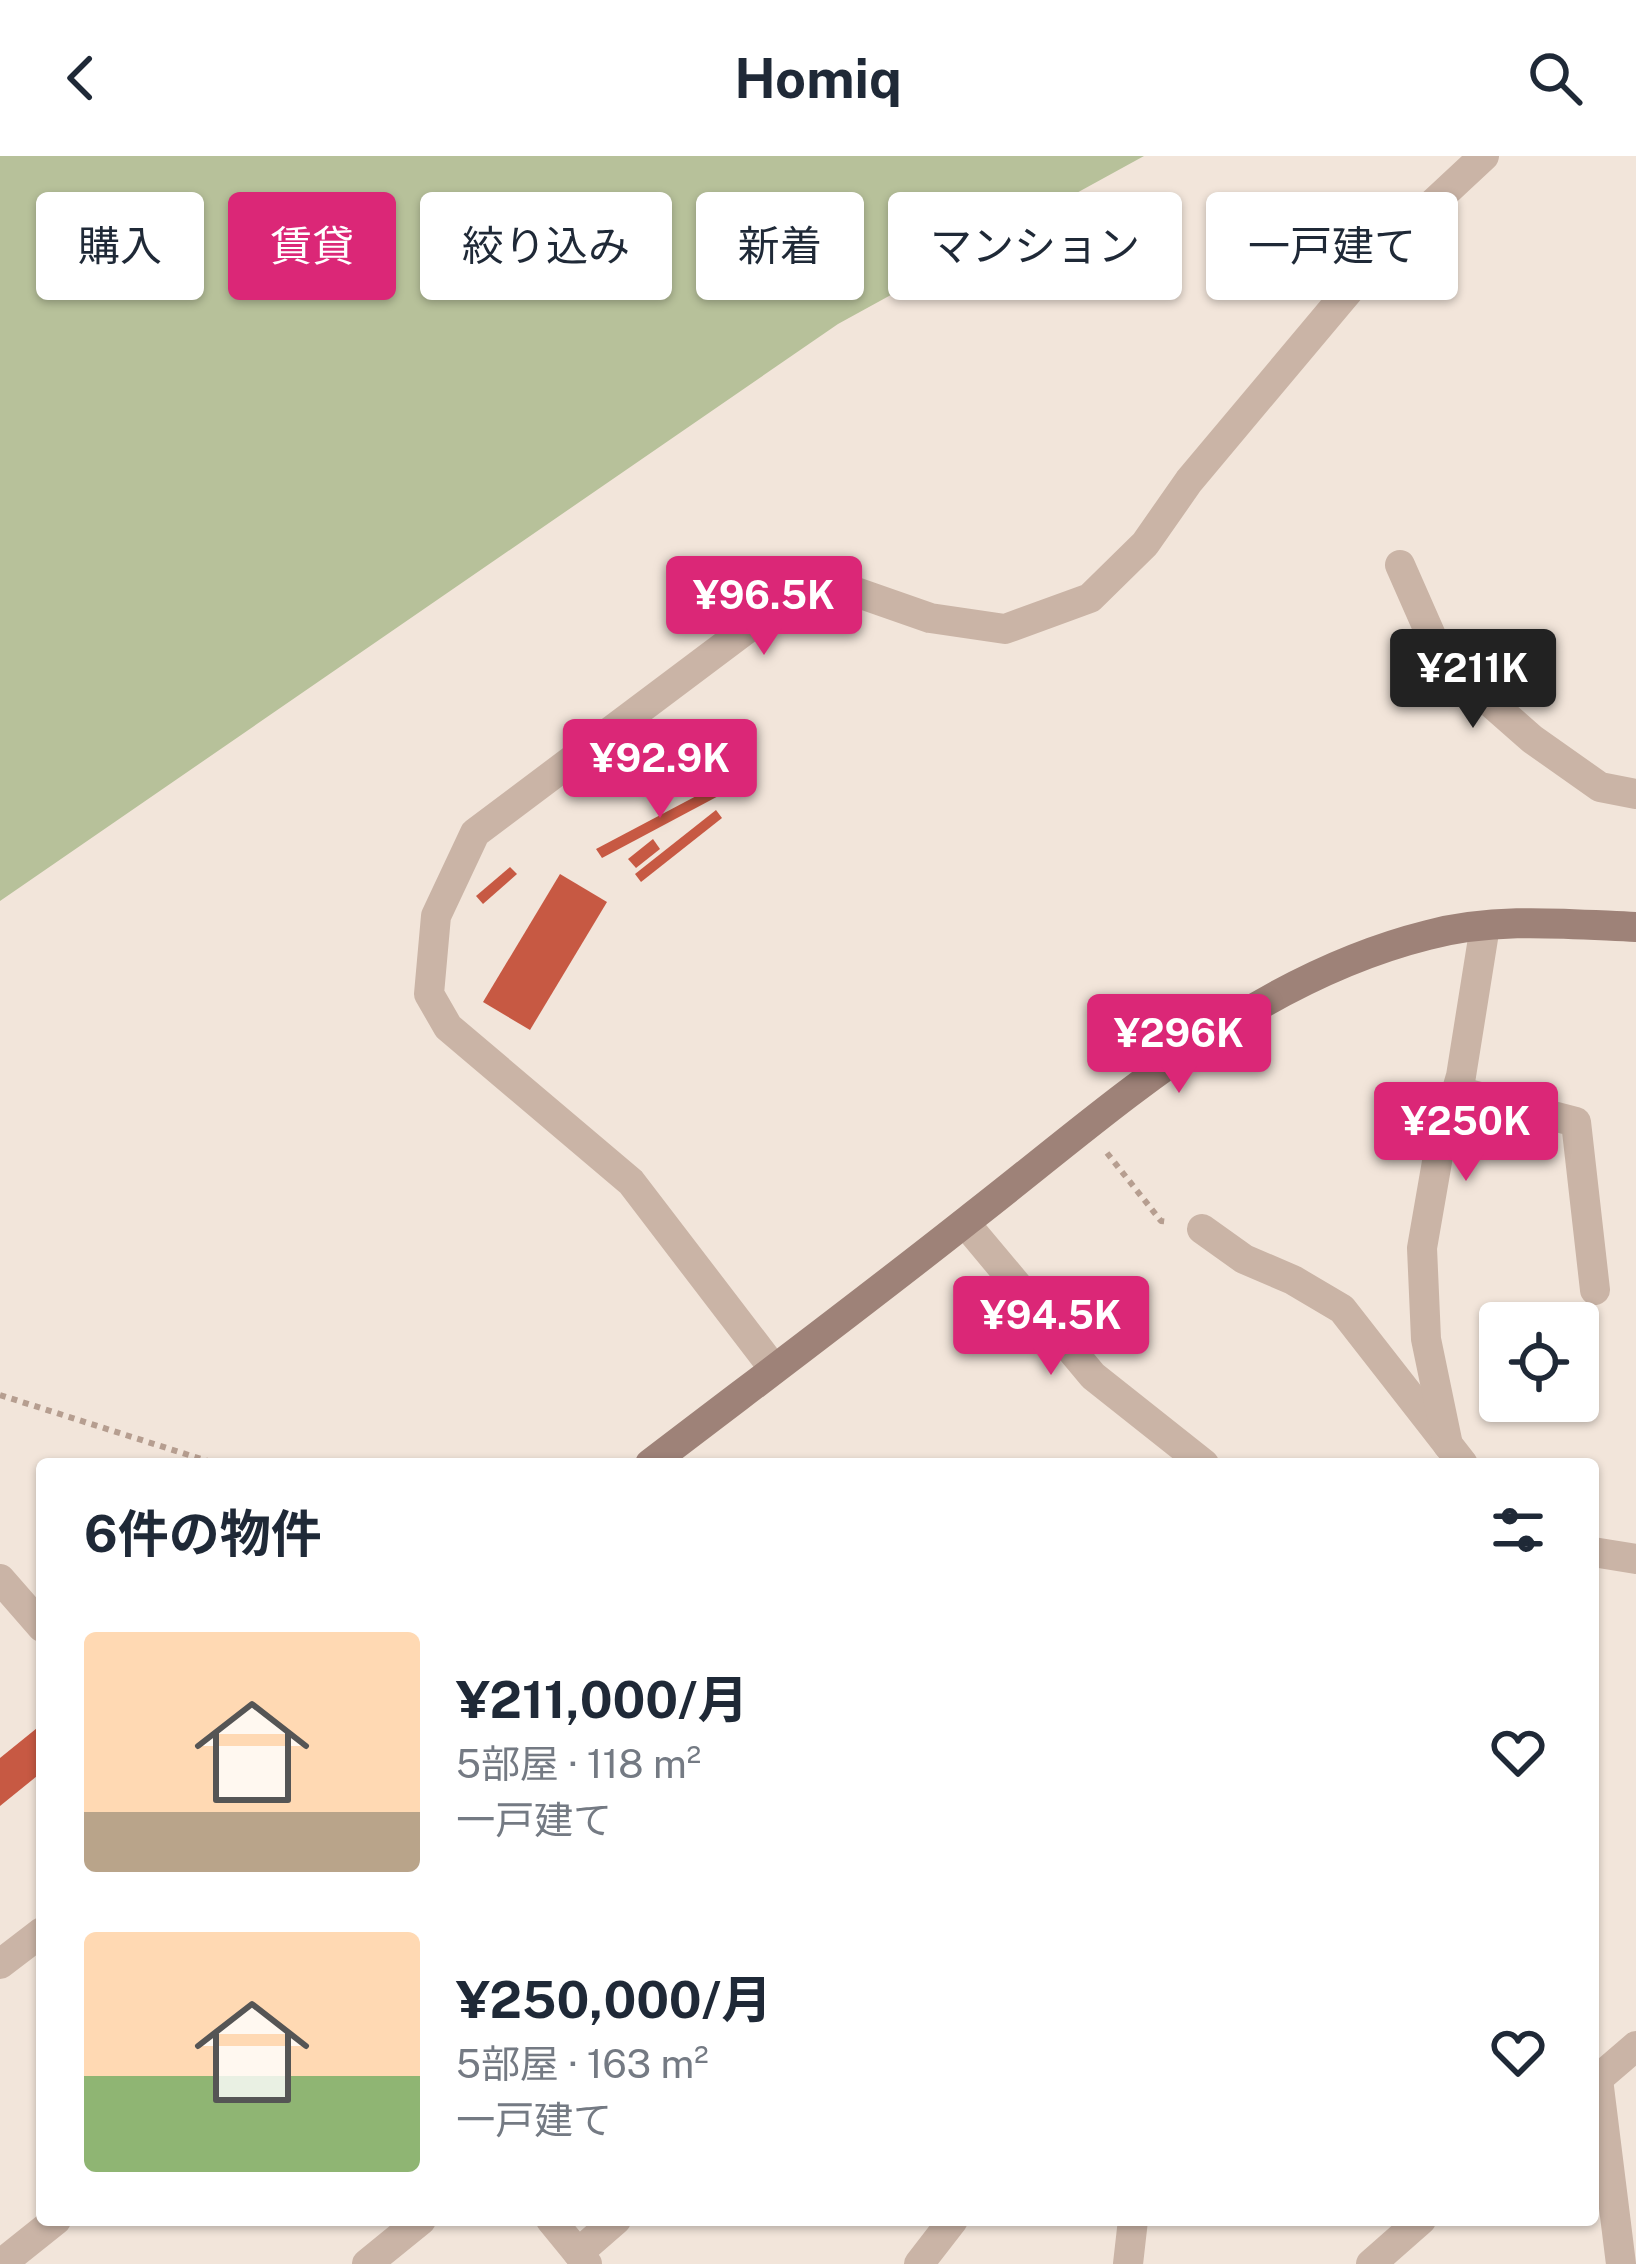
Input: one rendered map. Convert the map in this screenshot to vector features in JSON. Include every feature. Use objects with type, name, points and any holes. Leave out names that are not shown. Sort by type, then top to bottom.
[{"type":"street","points":[[774,1369],[631,1182],[448,1027],[430,994],[436,916],[475,832],[788,598],[847,589],[930,618],[1005,629],[1090,598],[1145,544],[1189,481],[1381,252],[1484,156]]},
{"type":"street","points":[[1400,566],[1433,640],[1474,688],[1532,740],[1600,787],[1636,794]]},
{"type":"street","points":[[658,1458],[1168,1062],[1280,991],[1429,934],[1520,922],[1636,927]]},
{"type":"street","points":[[1455,1455],[1426,1339],[1421,1248],[1485,926]]},
{"type":"street","points":[[1456,1090],[1576,1122],[1595,1289]]},
{"type":"street","points":[[965,1223],[1093,1376],[1196,1458]]},
{"type":"street","points":[[1202,1229],[1244,1259],[1342,1309],[1455,1455]]},
{"type":"street","points":[[1599,1553],[1636,1559]]},
{"type":"street","points":[[0,1579],[36,1620]]},
{"type":"street","points":[[0,1964],[36,1937]]},
{"type":"street","points":[[1599,2078],[1636,2045]]},
{"type":"street","points":[[1599,2103],[1621,2264]]},
{"type":"street","points":[[1,2264],[48,2226]]},
{"type":"street","points":[[368,2264],[414,2226]]},
{"type":"street","points":[[556,2226],[583,2259],[611,2226]]},
{"type":"street","points":[[919,2264],[948,2226]]},
{"type":"street","points":[[1128,2264],[1132,2226]]},
{"type":"street","points":[[1371,2264],[1414,2226]]},
{"type":"path","points":[[1086,1127],[1161,1221],[1202,1229]]},
{"type":"path","points":[[0,1395],[198,1458]]},
{"type":"green space","points":[[0,156],[1144,156],[1078,192],[888,192],[888,297],[838,324],[0,901]]},
{"type":"building","points":[[719,784],[724,793],[602,858],[596,849]]},
{"type":"building","points":[[716,810],[722,818],[641,882],[635,874]]},
{"type":"building","points":[[653,839],[660,849],[636,868],[628,859]]},
{"type":"building","points":[[510,867],[517,874],[483,904],[476,896]]},
{"type":"building","points":[[560,874],[607,902],[530,1030],[483,1002]]},
{"type":"building","points":[[36,1729],[36,1777],[0,1806],[0,1758]]}]
